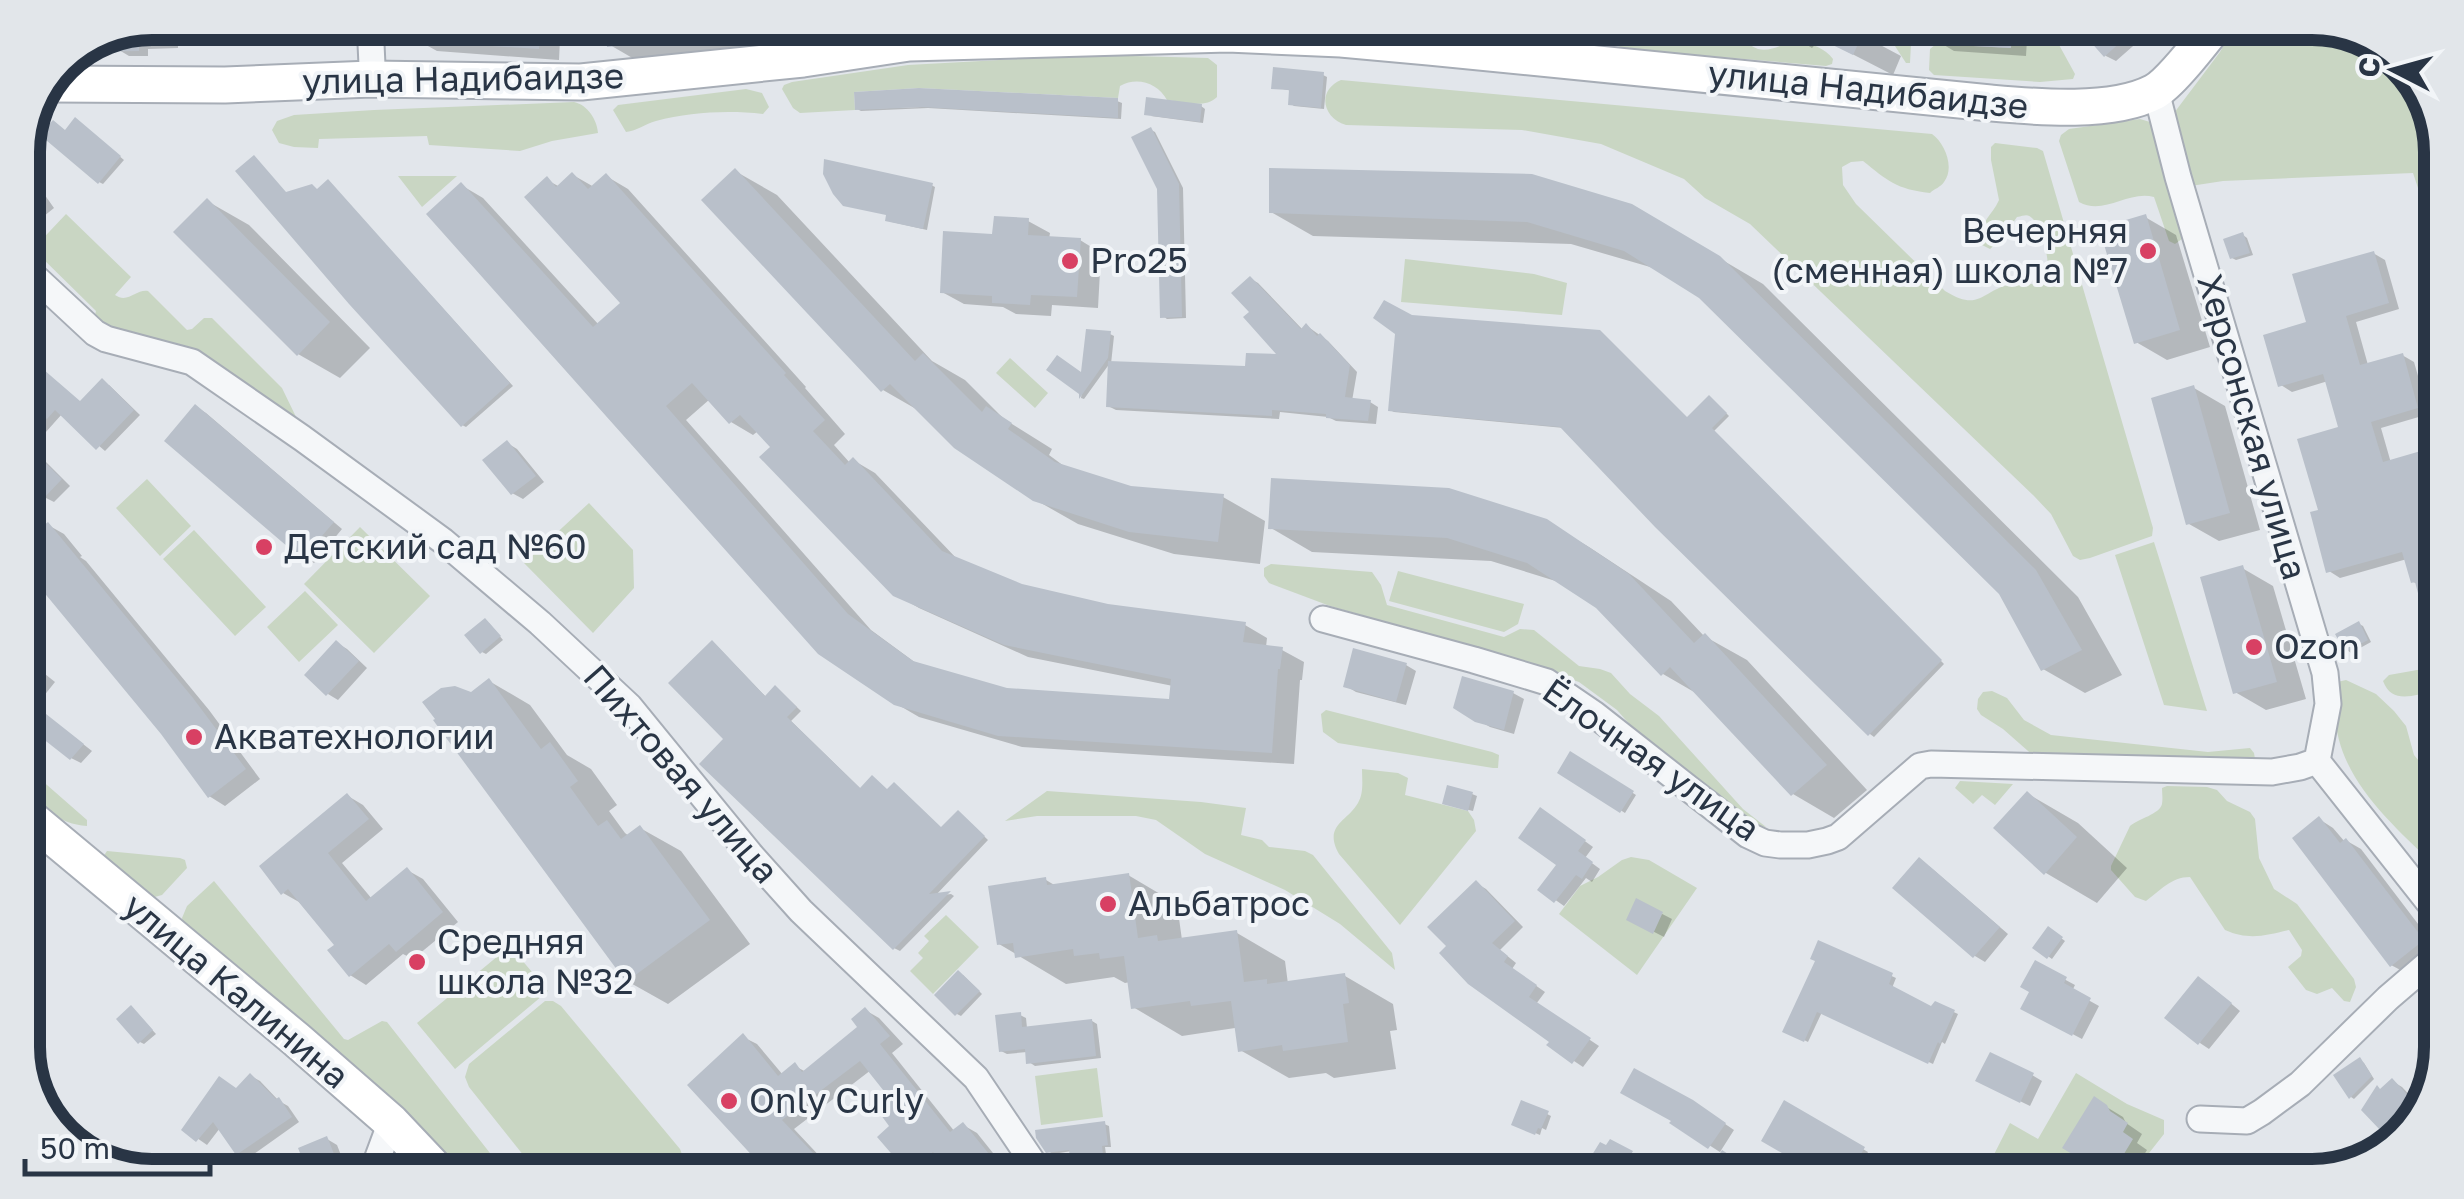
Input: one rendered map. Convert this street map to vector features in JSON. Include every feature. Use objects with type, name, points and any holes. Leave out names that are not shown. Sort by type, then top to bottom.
[{"type":"main road","name":"улица Надибаидзе","points":[[64,84],[225,85],[371,79],[582,82],[803,59],[909,43],[1015,40]]},
{"type":"main road","name":"улица Надибаидзе","points":[[1349,40],[2040,107],[2098,106],[2156,91]]},
{"type":"main road","points":[[2156,91],[2203,40]]},
{"type":"main road","name":"улица Калинина","points":[[40,826],[297,1040],[391,1122],[426,1159]]},
{"type":"street","points":[[371,40],[371,79]]},
{"type":"street","name":"Херсонская улица","points":[[2156,91],[2324,673],[2328,704],[2317,761]]},
{"type":"street","name":"Пихтовая улица","points":[[40,282],[106,339],[192,362],[444,541],[540,622],[629,706],[801,911],[976,1078],[1031,1159]]},
{"type":"street","name":"Ёлочная улица","points":[[1323,619],[1547,682],[1594,714],[1748,835],[1765,843],[1808,845],[1838,837],[1920,766],[1930,764],[2272,772],[2317,761]]},
{"type":"street","points":[[2317,761],[2424,896]]},
{"type":"street","points":[[2200,1119],[2247,1121],[2262,1112],[2300,1084],[2424,967]]},
{"type":"street","points":[[377,1159],[391,1122]]},
{"type":"green space","points":[[1611,40],[1744,40],[1758,49],[1770,49],[1796,42],[1819,48],[1833,59],[1826,66],[1625,49]]},
{"type":"green space","points":[[1891,40],[1911,40],[1910,63],[1906,63]]},
{"type":"green space","points":[[2011,40],[2056,40],[2075,74],[2073,79],[2040,82],[1934,75],[1929,70],[1930,49],[1936,44],[2010,48]]},
{"type":"green space","points":[[2227,40],[2334,42],[2362,52],[2386,68],[2412,102],[2422,130],[2424,206],[2413,173],[2223,181],[2184,187],[2171,117]]},
{"type":"green space","points":[[1095,55],[1208,58],[1217,65],[1217,97],[1200,104],[1167,100],[1158,89],[1140,82],[1120,86],[1118,98],[919,88],[854,92],[855,110],[800,113],[782,89],[792,82],[908,65]]},
{"type":"green space","points":[[1341,80],[1932,134],[1944,149],[1949,170],[1943,184],[1930,193],[1893,183],[1863,161],[1842,167],[1843,185],[1856,204],[1945,291],[1966,300],[1981,298],[2014,283],[2046,283],[2046,250],[2031,217],[2017,217],[1990,249],[1982,245],[1981,237],[1999,200],[1991,147],[1995,143],[2043,151],[2153,528],[2152,536],[2090,558],[2080,560],[2073,556],[2051,514],[2034,496],[1750,224],[1705,198],[1684,179],[1601,144],[1522,130],[1346,125],[1332,116],[1325,104],[1328,90]]},
{"type":"green space","points":[[746,89],[762,93],[769,107],[763,114],[696,114],[656,121],[626,132],[613,110],[618,105]]},
{"type":"green space","points":[[574,102],[591,114],[598,133],[520,151],[429,145],[427,136],[319,139],[318,148],[294,147],[279,143],[272,130],[277,121],[294,115]]},
{"type":"green space","points":[[2140,119],[2162,133],[2186,236],[2175,244],[2169,241],[2154,197],[2135,197],[2098,206],[2079,202],[2059,141],[2069,129]]},
{"type":"green space","points":[[398,176],[457,176],[422,207]]},
{"type":"green space","points":[[66,214],[131,277],[115,295],[124,298],[148,291],[187,330],[204,318],[212,318],[282,388],[298,421],[197,351],[109,328],[40,256],[40,242]]},
{"type":"green space","points":[[1405,259],[1534,274],[1567,283],[1562,315],[1401,302]]},
{"type":"green space","points":[[1010,358],[1048,393],[1035,408],[996,373]]},
{"type":"green space","points":[[147,479],[191,526],[160,556],[116,508]]},
{"type":"green space","points":[[589,503],[633,550],[634,588],[593,633],[524,563]]},
{"type":"green space","points":[[360,527],[430,596],[374,653],[304,584]]},
{"type":"green space","points":[[194,530],[266,607],[235,636],[163,559]]},
{"type":"green space","points":[[2154,542],[2207,711],[2164,705],[2115,555]]},
{"type":"green space","points":[[1271,564],[1372,572],[1387,605],[1504,637],[1520,629],[1534,630],[1579,666],[1611,673],[1659,716],[1743,809],[1766,827],[1751,824],[1646,743],[1617,710],[1579,682],[1330,606],[1269,583],[1264,568]]},
{"type":"green space","points":[[1398,571],[1524,604],[1518,624],[1504,632],[1389,601]]},
{"type":"green space","points":[[305,591],[338,625],[299,662],[267,627]]},
{"type":"green space","points":[[2424,669],[2424,693],[2392,693],[2383,681],[2389,675]]},
{"type":"green space","points":[[2346,680],[2376,694],[2406,726],[2414,755],[2424,767],[2424,855],[2355,778],[2338,736],[2337,682]]},
{"type":"green space","points":[[1992,691],[2007,698],[2024,720],[2051,735],[2208,752],[2250,748],[2255,759],[2035,757],[1977,709],[1983,692]]},
{"type":"green space","points":[[1326,710],[1492,752],[1499,755],[1498,768],[1338,743],[1323,732],[1321,714]]},
{"type":"green space","points":[[1362,769],[1398,773],[1408,778],[1405,795],[1468,811],[1474,820],[1476,831],[1400,925],[1339,854],[1335,844],[1335,830],[1360,799]]},
{"type":"green space","points":[[40,779],[87,820],[87,826],[60,818],[40,804]]},
{"type":"green space","points":[[1960,781],[2013,784],[1995,805],[1982,795],[1973,804],[1955,788]]},
{"type":"green space","points":[[2162,788],[2217,790],[2227,801],[2250,812],[2255,819],[2259,858],[2274,889],[2297,904],[2354,979],[2356,987],[2350,1002],[2332,988],[2317,994],[2306,990],[2288,967],[2301,956],[2302,950],[2289,930],[2258,936],[2225,930],[2190,877],[2171,882],[2146,901],[2135,897],[2111,870],[2130,826],[2160,808]]},
{"type":"green space","points":[[1047,791],[1246,808],[1241,835],[1262,840],[1269,847],[1313,855],[1392,953],[1395,970],[1340,924],[1285,890],[1205,854],[1156,820],[1136,816],[1037,816],[1005,821]]},
{"type":"green space","points":[[107,851],[180,858],[187,868],[162,895],[151,898],[103,857]]},
{"type":"green space","points":[[1631,857],[1649,860],[1697,888],[1637,975],[1559,914],[1580,886]]},
{"type":"green space","points":[[214,881],[344,1039],[387,1022],[495,1159],[443,1159],[399,1111],[185,930],[182,918],[187,906]]},
{"type":"green space","points":[[946,915],[979,947],[933,994],[910,971],[923,958],[918,953],[929,941],[924,936]]},
{"type":"green space","points":[[510,946],[548,991],[455,1069],[417,1023]]},
{"type":"green space","points":[[545,1001],[553,1001],[680,1149],[682,1159],[526,1159],[469,1087],[465,1077],[469,1064]]},
{"type":"green space","points":[[1097,1068],[1103,1117],[1041,1125],[1035,1076]]},
{"type":"green space","points":[[2076,1073],[2127,1104],[2164,1120],[2164,1134],[2144,1159],[1992,1159],[2010,1123],[2038,1139]]},
{"type":"building","points":[[169,40],[169,44],[139,44],[139,51],[104,52],[130,42]]},
{"type":"building","points":[[414,40],[540,40],[539,49]]},
{"type":"building","points":[[606,40],[674,40],[607,47]]},
{"type":"building","points":[[1823,40],[1860,40],[1853,55]]},
{"type":"building","points":[[1936,40],[2011,40],[2011,48],[1936,44]]},
{"type":"building","points":[[2089,40],[2123,40],[2104,57]]},
{"type":"building","points":[[1273,67],[1324,72],[1321,108],[1288,105],[1289,90],[1271,89]]},
{"type":"building","points":[[919,88],[1118,98],[1118,118],[922,107],[855,110],[854,92]]},
{"type":"building","points":[[1146,97],[1202,104],[1200,122],[1144,115]]},
{"type":"building","points":[[75,117],[121,156],[98,184],[41,136],[53,120],[65,130]]},
{"type":"building","points":[[1151,127],[1179,184],[1182,317],[1160,318],[1157,189],[1131,137]]},
{"type":"building","points":[[254,155],[286,192],[312,184],[317,189],[328,179],[510,383],[461,427],[235,171]]},
{"type":"building","points":[[824,159],[933,183],[923,229],[885,221],[886,215],[843,206],[823,174]]},
{"type":"building","points":[[735,168],[915,361],[923,353],[982,412],[986,406],[1012,423],[1008,429],[1055,462],[1131,486],[1224,494],[1218,542],[1129,532],[1033,501],[954,448],[890,384],[881,392],[701,200]]},
{"type":"building","points":[[1269,168],[1532,174],[1632,204],[1720,256],[2036,570],[2082,650],[2041,671],[1999,594],[1699,298],[1624,251],[1527,222],[1269,213]]},
{"type":"building","points":[[572,172],[588,189],[606,173],[825,420],[813,431],[845,465],[853,457],[942,551],[1022,584],[1108,604],[1246,622],[1243,642],[1283,647],[1272,753],[998,736],[894,705],[818,654],[426,214],[461,182],[593,327],[620,303],[524,197],[547,176],[556,187]],"holes":[[[692,383],[729,424],[740,415],[770,447],[759,457],[893,596],[1004,645],[1171,679],[1169,699],[1007,688],[913,661],[848,614],[666,406]]]},
{"type":"building","points":[[207,198],[330,322],[297,356],[173,232]]},
{"type":"building","points":[[2146,214],[2180,330],[2134,344],[2099,228]]},
{"type":"building","points":[[994,216],[1029,218],[1028,235],[1081,238],[1077,297],[1031,295],[1030,305],[992,303],[992,296],[940,293],[943,231],[992,234]]},
{"type":"building","points":[[2243,232],[2250,253],[2230,259],[2223,239]]},
{"type":"building","points":[[2374,251],[2389,303],[2346,316],[2360,365],[2403,353],[2418,408],[2371,422],[2383,462],[2424,450],[2424,501],[2418,503],[2424,522],[2424,615],[2402,552],[2326,573],[2310,512],[2318,510],[2297,439],[2338,427],[2323,374],[2278,387],[2263,335],[2306,322],[2292,274]]},
{"type":"building","points":[[1250,276],[1301,329],[1306,323],[1317,336],[1320,333],[1350,365],[1345,397],[1371,400],[1368,421],[1272,410],[1272,416],[1106,407],[1108,361],[1245,366],[1246,353],[1276,354],[1243,317],[1249,312],[1231,293]]},
{"type":"building","points":[[1384,300],[1412,315],[1600,330],[1687,417],[1709,395],[1727,413],[1712,428],[1942,660],[1868,736],[1655,527],[1560,427],[1388,411],[1395,334],[1373,318]]},
{"type":"building","points":[[1086,329],[1111,331],[1108,358],[1079,399],[1079,394],[1046,370],[1057,355],[1081,372]]},
{"type":"building","points":[[40,366],[80,401],[102,378],[134,410],[96,450],[55,410],[47,419],[40,413]]},
{"type":"building","points":[[2194,385],[2230,513],[2186,525],[2151,398]]},
{"type":"building","points":[[195,404],[334,522],[302,559],[164,441]]},
{"type":"building","points":[[507,440],[536,476],[511,495],[482,460]]},
{"type":"building","points":[[40,458],[62,479],[43,499],[40,496]]},
{"type":"building","points":[[1271,478],[1449,488],[1547,519],[1629,574],[1694,643],[1705,633],[1827,765],[1791,796],[1670,667],[1661,676],[1596,608],[1527,563],[1447,538],[1268,529]]},
{"type":"building","points":[[48,522],[193,698],[246,769],[208,798],[161,734],[40,588],[40,528]]},
{"type":"building","points":[[2243,565],[2277,682],[2233,694],[2200,577]]},
{"type":"building","points":[[485,618],[501,636],[480,654],[464,635]]},
{"type":"building","points":[[2359,621],[2368,640],[2345,652],[2335,634]]},
{"type":"building","points":[[336,640],[359,661],[326,696],[304,675]]},
{"type":"building","points":[[712,640],[765,696],[775,685],[797,707],[787,717],[860,788],[872,775],[887,789],[894,782],[941,827],[958,810],[985,836],[929,894],[951,891],[893,950],[699,764],[723,739],[668,683]]},
{"type":"building","points":[[1353,648],[1407,663],[1396,702],[1343,687]]},
{"type":"building","points":[[1462,676],[1514,691],[1504,730],[1475,722],[1453,708]]},
{"type":"building","points":[[489,678],[541,749],[550,742],[578,781],[570,787],[598,826],[607,820],[621,839],[640,825],[710,920],[626,982],[422,702],[441,688],[455,686],[471,692]]},
{"type":"building","points":[[40,711],[84,744],[70,760],[40,736]]},
{"type":"building","points":[[1570,751],[1634,791],[1620,813],[1557,773]]},
{"type":"building","points":[[1447,785],[1473,792],[1468,811],[1442,804]]},
{"type":"building","points":[[2027,791],[2077,837],[2044,875],[1993,828]]},
{"type":"building","points":[[347,793],[369,819],[328,853],[366,901],[407,867],[443,912],[396,952],[389,944],[349,977],[327,950],[334,945],[288,889],[281,895],[259,866]]},
{"type":"building","points":[[1540,807],[1586,840],[1578,851],[1593,862],[1582,879],[1576,875],[1554,903],[1537,890],[1556,865],[1518,838]]},
{"type":"building","points":[[2319,816],[2340,843],[2346,838],[2424,940],[2390,967],[2292,838]]},
{"type":"building","points":[[1919,857],[2000,927],[1973,958],[1892,888]]},
{"type":"building","points":[[1129,873],[1138,938],[1157,935],[1158,941],[1237,930],[1244,982],[1267,979],[1267,984],[1345,973],[1349,1003],[1343,1004],[1348,1042],[1283,1051],[1282,1045],[1238,1052],[1231,1001],[1191,1006],[1190,1001],[1131,1009],[1124,956],[1074,956],[1073,949],[1015,958],[1013,943],[997,945],[988,886],[1046,877],[1047,885]]},
{"type":"building","points":[[1476,880],[1515,921],[1492,943],[1508,956],[1504,962],[1537,985],[1529,997],[1591,1038],[1572,1064],[1546,1045],[1549,1042],[1468,984],[1439,953],[1446,946],[1427,927]]},
{"type":"building","points":[[1636,898],[1663,912],[1653,934],[1626,920]]},
{"type":"building","points":[[2048,926],[2063,937],[2047,959],[2032,948]]},
{"type":"building","points":[[1818,940],[1893,973],[1889,984],[1931,1006],[1935,1001],[1955,1010],[1928,1064],[1817,1012],[1804,1042],[1782,1032],[1815,961],[1810,959]]},
{"type":"building","points":[[2035,960],[2067,977],[2064,983],[2091,998],[2072,1036],[2020,1009],[2029,992],[2020,987]]},
{"type":"building","points":[[958,970],[980,991],[955,1016],[934,995]]},
{"type":"building","points":[[2198,976],[2232,1003],[2198,1045],[2164,1018]]},
{"type":"building","points":[[131,1005],[153,1030],[138,1044],[116,1019]]},
{"type":"building","points":[[865,1007],[890,1036],[880,1044],[950,1132],[963,1122],[989,1154],[983,1159],[939,1159],[933,1152],[925,1159],[896,1159],[877,1137],[889,1126],[878,1111],[891,1100],[860,1061],[782,1120],[814,1154],[809,1159],[755,1159],[687,1085],[743,1033],[778,1076],[795,1062],[802,1072],[857,1027],[851,1019]]},
{"type":"building","points":[[1021,1012],[1022,1027],[1092,1019],[1096,1056],[1026,1064],[1025,1049],[999,1052],[995,1015]]},
{"type":"building","points":[[1990,1052],[2034,1073],[2020,1103],[1975,1081]]},
{"type":"building","points":[[2360,1057],[2372,1076],[2349,1099],[2333,1075]]},
{"type":"building","points":[[1634,1068],[1726,1123],[1708,1149],[1671,1121],[1620,1093]]},
{"type":"building","points":[[250,1073],[276,1099],[279,1097],[292,1117],[236,1155],[213,1122],[196,1142],[181,1130],[219,1076],[236,1088]]},
{"type":"building","points":[[2392,1078],[2411,1099],[2381,1131],[2361,1110],[2377,1085],[2380,1089]]},
{"type":"building","points":[[2094,1096],[2128,1123],[2123,1132],[2133,1139],[2121,1159],[2080,1159],[2062,1148]]},
{"type":"building","points":[[1521,1100],[1549,1111],[1535,1135],[1511,1125]]},
{"type":"building","points":[[1784,1100],[1865,1147],[1858,1159],[1792,1159],[1761,1141]]},
{"type":"building","points":[[1105,1121],[1108,1145],[1102,1146],[1104,1159],[1070,1159],[1069,1150],[1046,1153],[1035,1130]]},
{"type":"building","points":[[327,1136],[336,1159],[302,1159],[298,1148]]},
{"type":"building","points":[[1610,1139],[1633,1151],[1629,1159],[1590,1159],[1600,1142],[1606,1145]]},
{"type":"building","points":[[1722,1150],[1736,1159],[1717,1159]]},
{"type":"place","name":"Вечерняя (сменная) школа №7","points":[[2148,251]]},
{"type":"place","name":"Pro25","points":[[1070,261]]},
{"type":"place","name":"Детский сад №60","points":[[264,547]]},
{"type":"place","name":"Ozon","points":[[2254,647]]},
{"type":"place","name":"Акватехнологии","points":[[194,737]]},
{"type":"place","name":"Альбатрос","points":[[1108,904]]},
{"type":"place","name":"Средняя школа №32","points":[[417,962]]},
{"type":"place","name":"Only Curly","points":[[729,1101]]}]
